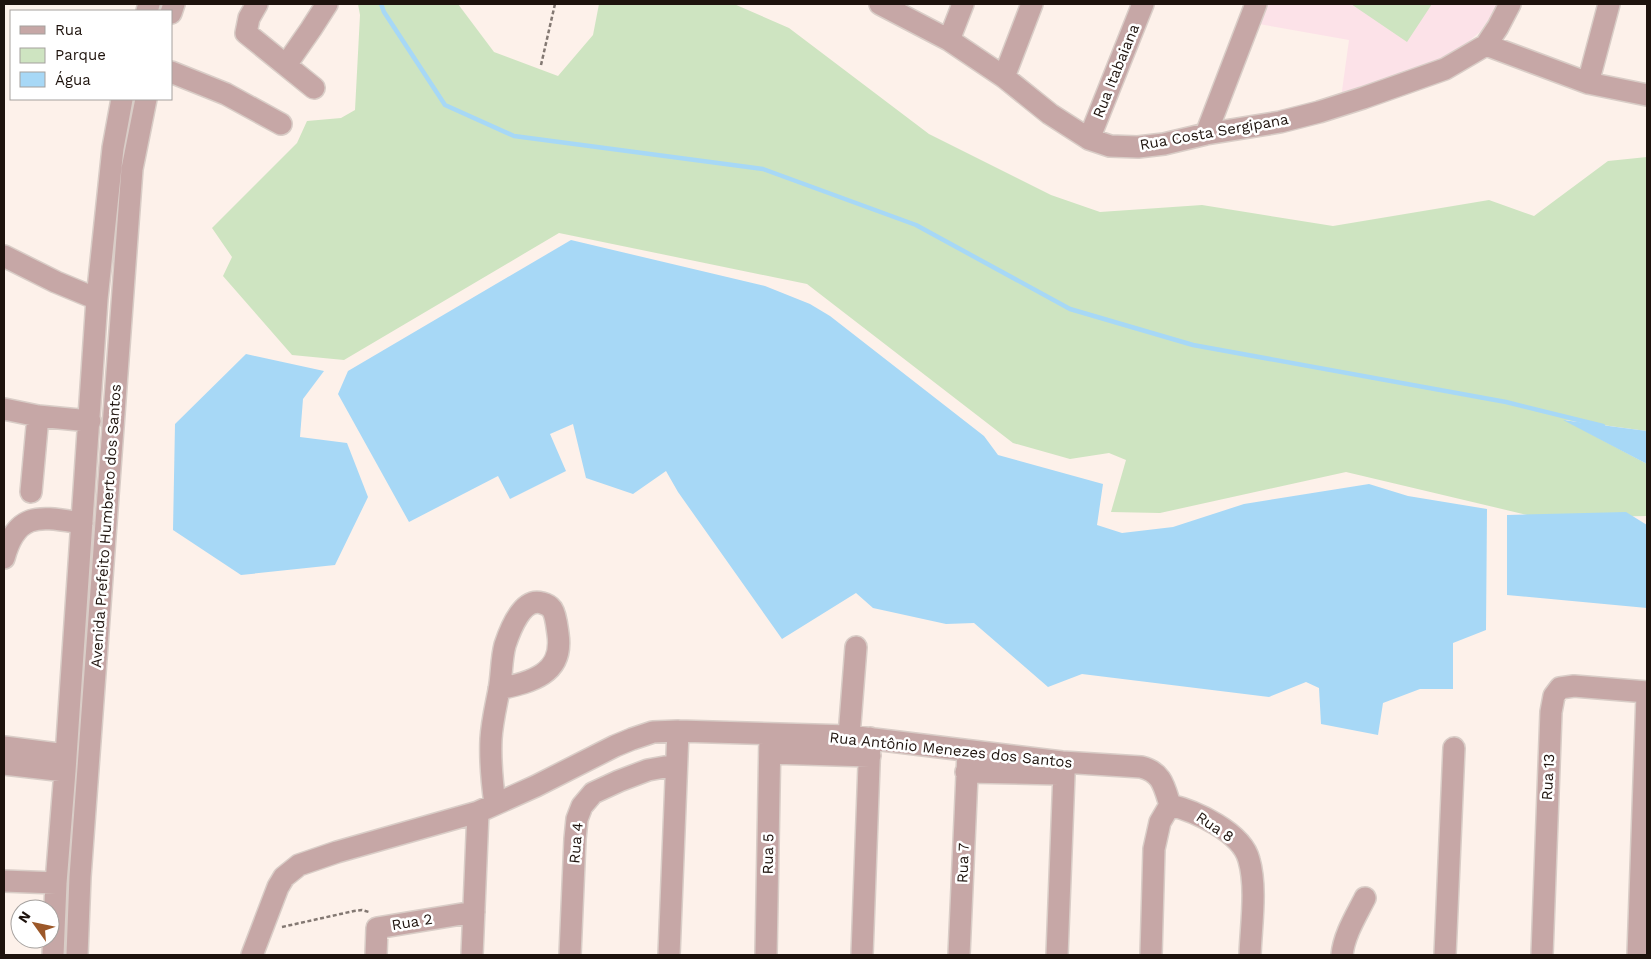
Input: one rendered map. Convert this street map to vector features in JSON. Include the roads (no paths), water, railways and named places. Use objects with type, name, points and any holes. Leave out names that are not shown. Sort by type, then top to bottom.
[{"type":"street","points":[[257,4],[249,18],[246,33],[314,88]]},
{"type":"street","points":[[286,65],[327,4]]},
{"type":"street","name":"Rua Costa Sergipana","points":[[880,4],[949,40],[1004,78],[1050,114],[1089,139],[1110,146],[1138,147],[1164,144],[1206,134],[1280,122],[1319,112],[1445,69],[1486,45]]},
{"type":"street","points":[[949,40],[963,4]]},
{"type":"street","points":[[1004,78],[1032,4]]},
{"type":"street","name":"Rua Itabaiana","points":[[1089,139],[1143,4]]},
{"type":"street","points":[[1206,134],[1256,4]]},
{"type":"street","points":[[1510,4],[1486,45],[1588,83],[1647,95]]},
{"type":"street","points":[[1588,83],[1609,4]]},
{"type":"street","points":[[172,72],[226,94],[282,124]]},
{"type":"street","name":"Avenida Prefeito Humberto dos Santos","points":[[53,955],[56,883],[66,763],[97,299],[113,148],[122,100]]},
{"type":"street","name":"Avenida Prefeito Humberto dos Santos","points":[[78,955],[80,878],[132,169],[146,100]]},
{"type":"street","points":[[4,256],[56,282],[97,299]]},
{"type":"street","points":[[4,409],[38,416],[90,421]]},
{"type":"street","points":[[30,492],[38,416]]},
{"type":"street","points":[[4,558],[9,542],[14,534],[28,521],[43,518],[82,523]]},
{"type":"street","points":[[856,647],[863,744],[862,955]]},
{"type":"street","name":"Rua 13","points":[[1542,955],[1552,712],[1554,696],[1560,688],[1574,686],[1647,694],[1638,955]]},
{"type":"street","points":[[472,955],[474,912],[491,764],[491,737],[499,689]]},
{"type":"street","points":[[69,716],[92,717]]},
{"type":"street","points":[[669,955],[678,731]]},
{"type":"street","name":"Rua Antônio Menezes dos Santos","points":[[252,955],[281,882],[291,870],[299,865],[486,808],[536,786],[632,738],[653,732],[678,731],[770,744],[863,744],[967,762],[1063,768],[1141,767],[1152,770],[1157,775],[1162,782],[1170,804]]},
{"type":"street","points":[[770,744],[863,744]]},
{"type":"street","name":"Rua 5","points":[[766,955],[770,744]]},
{"type":"street","points":[[4,747],[66,763]]},
{"type":"street","points":[[1445,955],[1454,748]]},
{"type":"street","name":"Rua 7","points":[[959,955],[967,762]]},
{"type":"street","points":[[4,764],[66,763]]},
{"type":"street","name":"Rua 4","points":[[570,955],[575,839],[577,819],[582,806],[593,793],[618,781],[648,770],[676,764]]},
{"type":"street","points":[[1056,955],[1063,768]]},
{"type":"street","points":[[1151,955],[1154,849],[1160,822],[1170,804]]},
{"type":"street","name":"Rua 8","points":[[1170,804],[1194,812],[1219,826],[1240,844],[1248,855],[1253,890],[1250,955]]},
{"type":"street","points":[[4,881],[56,883]]},
{"type":"street","points":[[1342,955],[1347,936],[1365,898]]},
{"type":"street","name":"Rua 2","points":[[376,955],[377,928],[474,912]]},
{"type":"water","points":[[571,240],[765,286],[810,304],[830,316],[984,436],[998,455],[1103,484],[1097,525],[1122,533],[1173,527],[1244,504],[1369,484],[1408,496],[1487,509],[1486,630],[1453,643],[1453,689],[1420,689],[1383,703],[1378,735],[1321,724],[1319,688],[1306,682],[1269,697],[1082,674],[1048,687],[974,623],[946,624],[873,608],[856,593],[782,639],[678,492],[666,471],[633,494],[586,478],[573,424],[550,434],[566,471],[510,499],[498,476],[409,522],[338,394],[348,371]]},
{"type":"water","points":[[246,354],[324,371],[303,399],[300,437],[347,443],[368,497],[335,565],[241,575],[173,530],[175,424]]},
{"type":"water","points":[[1563,420],[1647,431],[1647,464]]},
{"type":"water","points":[[1626,512],[1647,525],[1647,608],[1507,595],[1507,515]]},
{"type":"waterway","points":[[381,4],[384,12],[445,105],[514,136],[763,169],[916,225],[1070,309],[1193,345],[1506,402],[1603,426]]}]
